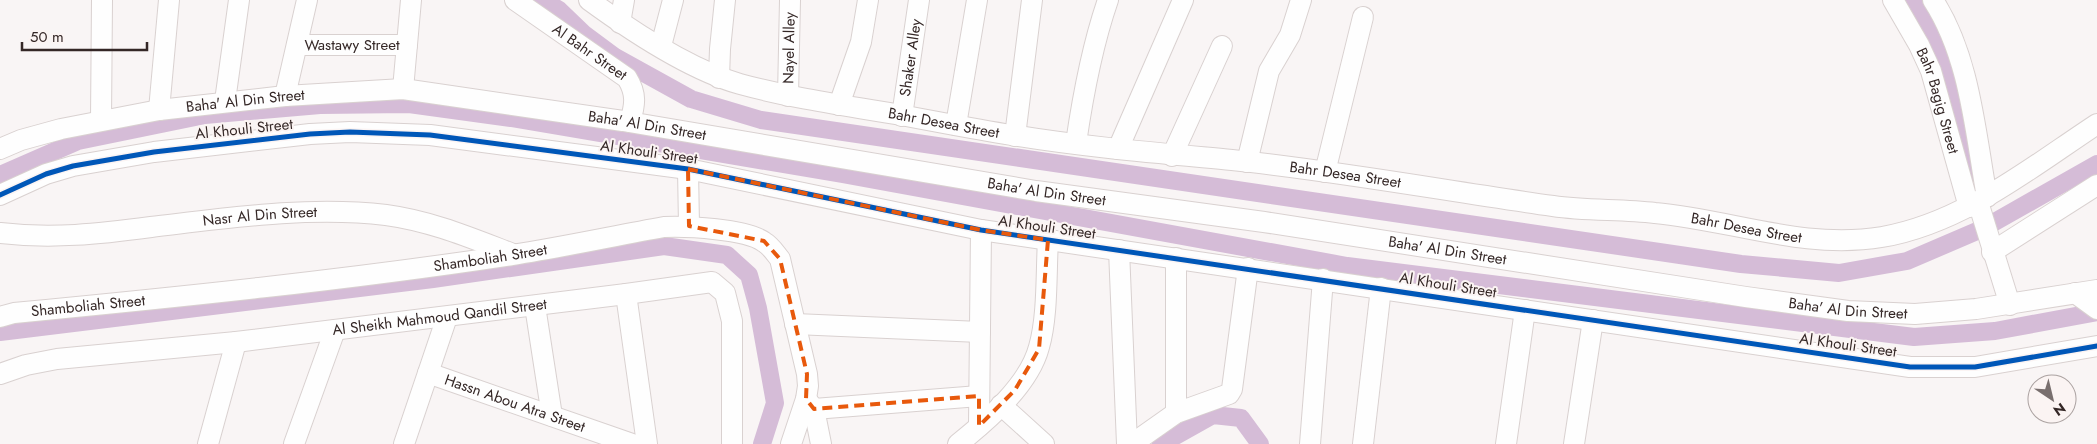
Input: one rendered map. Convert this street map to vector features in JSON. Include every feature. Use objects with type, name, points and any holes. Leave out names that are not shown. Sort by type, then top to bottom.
[{"type":"street","points":[[101,120],[102,0]]},
{"type":"street","points":[[159,110],[169,0]]},
{"type":"street","points":[[225,101],[239,0]]},
{"type":"street","points":[[285,96],[307,0]]},
{"type":"street","points":[[403,89],[411,0]]},
{"type":"street","name":"Al Bahr Street","points":[[515,0],[627,78],[635,95],[635,104],[630,122]]},
{"type":"street","name":"Bahr Desea Street","points":[[589,0],[620,23],[719,78],[788,96],[1015,136],[1172,156],[1247,162],[1326,172],[1558,207],[1675,215],[1761,233],[1822,241],[1852,241],[1905,232],[1942,220],[1978,202],[2097,124]]},
{"type":"street","points":[[620,23],[624,0]]},
{"type":"street","points":[[661,46],[673,0]]},
{"type":"street","points":[[719,78],[725,0]]},
{"type":"street","name":"Nayel Alley","points":[[788,96],[790,0]]},
{"type":"street","points":[[839,105],[861,42],[868,0]]},
{"type":"street","name":"Shaker Alley","points":[[902,116],[919,0]]},
{"type":"street","points":[[956,125],[977,0]]},
{"type":"street","points":[[1015,136],[1032,0]]},
{"type":"street","points":[[1076,144],[1085,88],[1100,23],[1108,0]]},
{"type":"street","points":[[1118,149],[1183,0]]},
{"type":"street","points":[[1247,162],[1270,71],[1290,35],[1301,0]]},
{"type":"street","name":"Bahr Bagig Street","points":[[1893,0],[1919,44],[1931,71],[1978,202]]},
{"type":"street","name":"Bahr Bagig Street","points":[[1933,0],[1951,37],[1963,70],[1978,202]]},
{"type":"street","points":[[1326,172],[1363,17]]},
{"type":"street","name":"Wastawy Street","points":[[297,45],[407,45]]},
{"type":"street","points":[[1172,156],[1222,46]]},
{"type":"street","name":"Baha' Al Din Street","points":[[0,149],[21,140],[101,120],[159,110],[225,101],[403,89],[630,122],[1036,191],[1264,222],[1746,298],[1848,311],[1892,314],[1937,313],[2090,299]]},
{"type":"street","name":"Al Khouli Street","points":[[0,196],[46,174],[73,166],[154,152],[262,138],[330,133],[390,132],[430,135],[688,169],[981,230],[1910,367],[1976,367],[2097,346]]},
{"type":"street","points":[[0,135],[21,140]]},
{"type":"street","points":[[688,169],[689,226]]},
{"type":"street","points":[[1992,252],[2097,185]]},
{"type":"street","points":[[1978,202],[2010,305]]},
{"type":"street","name":"Nasr Al Din Street","points":[[0,233],[60,237],[238,217],[299,213],[360,213],[386,215],[435,226],[514,255]]},
{"type":"street","name":"Shamboliah Street","points":[[0,317],[14,313],[181,297],[514,255],[664,227],[689,226],[753,236],[764,241],[780,259],[807,374],[810,404],[791,444]]},
{"type":"street","points":[[971,437],[979,396],[981,230]]},
{"type":"street","points":[[971,437],[1015,390],[1029,370],[1039,349],[1043,332],[1048,240]]},
{"type":"street","points":[[1119,250],[1128,444]]},
{"type":"street","points":[[1176,258],[1176,414]]},
{"type":"street","points":[[1132,444],[1176,414],[1228,394],[1232,389],[1248,268]]},
{"type":"street","points":[[1310,444],[1323,279]]},
{"type":"street","name":"Al Sheikh Mahmoud Qandil Street","points":[[0,374],[26,364],[57,359],[236,342],[447,317],[712,282],[725,292],[732,321],[732,444]]},
{"type":"street","points":[[1363,444],[1381,288]]},
{"type":"street","points":[[626,294],[647,444]]},
{"type":"street","points":[[534,306],[552,416]]},
{"type":"street","points":[[1506,444],[1525,310]]},
{"type":"street","points":[[404,444],[447,317]]},
{"type":"street","points":[[1574,444],[1593,320]]},
{"type":"street","points":[[795,324],[980,332]]},
{"type":"street","points":[[294,444],[335,330]]},
{"type":"street","points":[[208,444],[236,342]]},
{"type":"street","name":"Hassn Abou Atra Street","points":[[428,373],[632,444]]},
{"type":"street","points":[[821,444],[810,404],[979,396]]},
{"type":"street","points":[[1001,405],[1044,444]]},
{"type":"highlighted area","points":[[688,169],[981,230],[1048,240],[1039,349],[1015,390],[979,426],[979,396],[814,409],[806,399],[807,374],[780,259],[764,241],[689,226]]},
{"type":"waterway","points":[[543,0],[559,10],[584,34],[615,57],[691,99],[761,120],[1741,264],[1839,273],[1907,261],[1984,228],[2097,164]]},
{"type":"waterway","points":[[1912,0],[1942,53],[1970,174]]},
{"type":"waterway","points":[[0,175],[78,141],[205,115],[320,105],[409,104],[511,118],[842,174],[1347,266],[1914,337],[1995,331],[2097,312]]},
{"type":"waterway","points":[[0,332],[433,279],[664,246],[727,255],[749,275],[758,308],[775,403],[762,444]]},
{"type":"waterway","points":[[1161,444],[1213,415],[1241,418],[1260,444]]},
{"type":"cycle path","points":[[0,195],[46,174],[73,166],[154,152],[310,134],[350,132],[430,135],[688,169],[981,230],[1910,367],[1975,367],[2097,346]]}]
